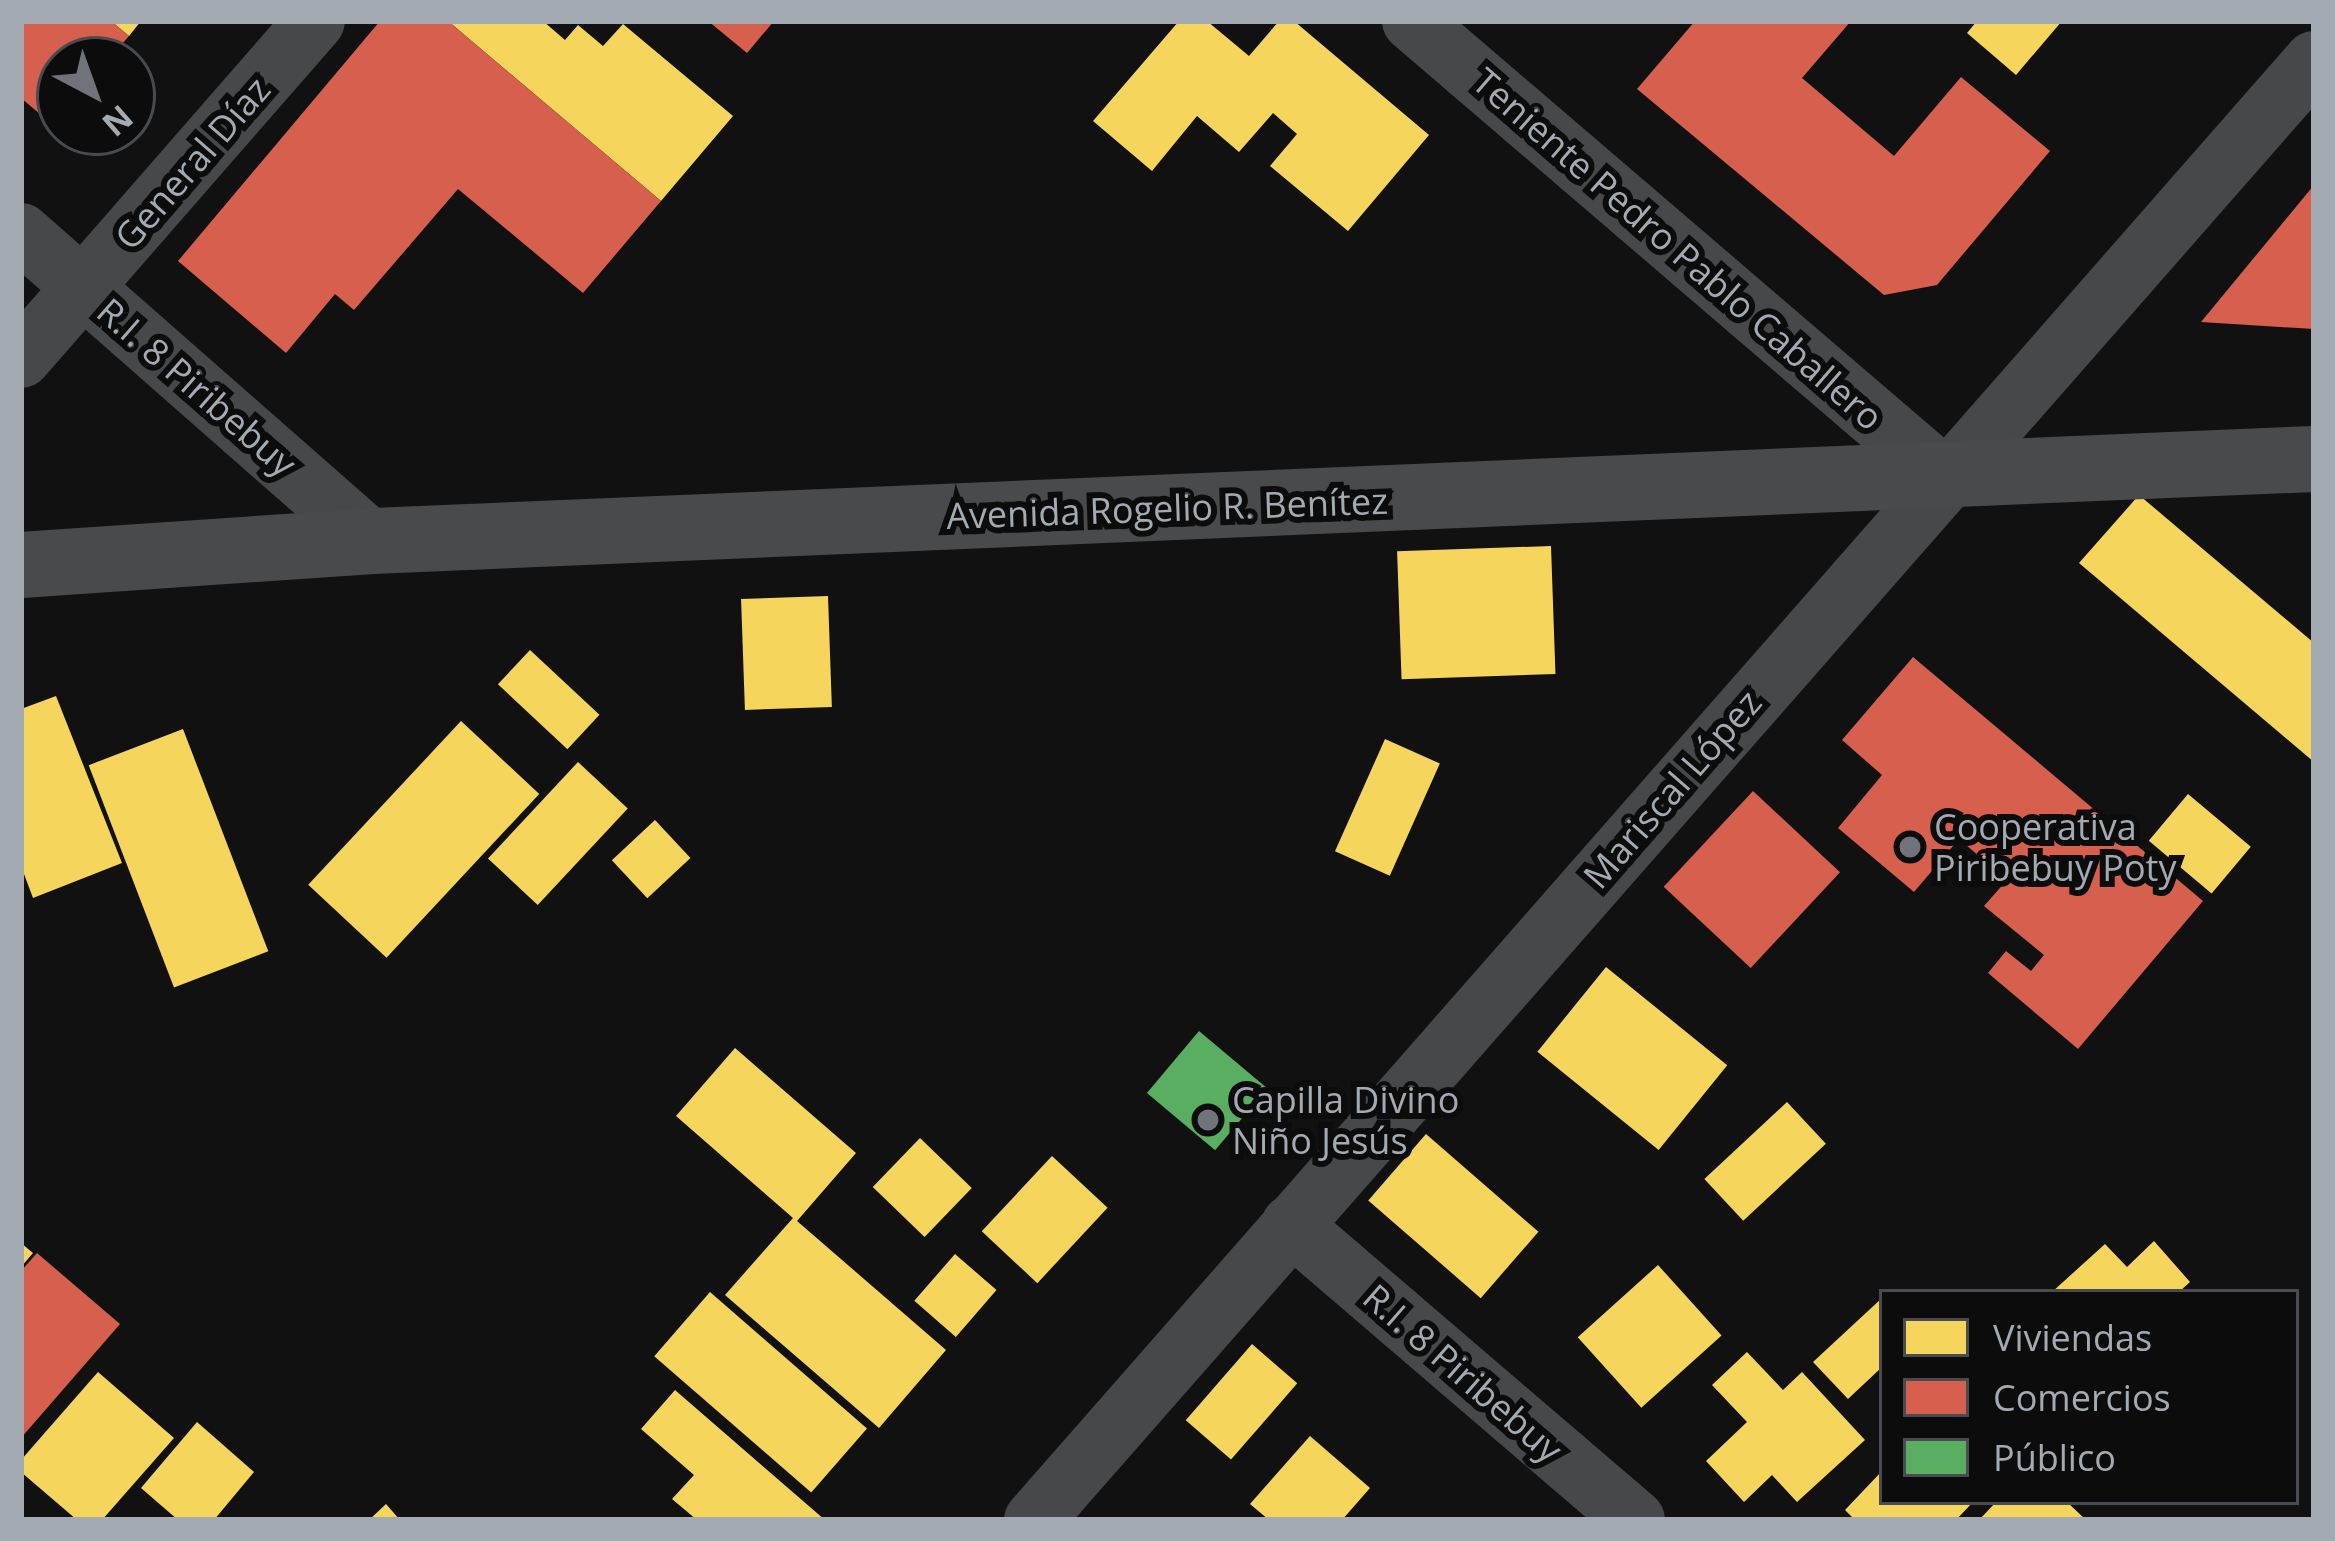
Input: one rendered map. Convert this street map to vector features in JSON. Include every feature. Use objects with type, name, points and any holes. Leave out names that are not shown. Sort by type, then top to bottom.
[{"type":"main road","name":"Avenida Rogelio R. Benítez","points":[[21,565],[372,541],[2314,459]]},
{"type":"street","name":"General Díaz","points":[[21,358],[315,21]]},
{"type":"street","name":"Teniente Pedro Pablo Caballero","points":[[1412,21],[1944,477]]},
{"type":"street","name":"Mariscal López","points":[[1034,1520],[1944,477],[2314,61]]},
{"type":"street","name":"R.I. 8 Piribebuy","points":[[21,233],[372,541]]},
{"type":"street","name":"R.I. 8 Piribebuy","points":[[1291,1225],[1635,1520]]},
{"type":"building: Viviendas","points":[[111,21],[141,21],[129,36]]},
{"type":"building: Viviendas","points":[[448,21],[543,21],[565,40],[578,25],[603,46],[623,24],[733,116],[661,201]]},
{"type":"building: Viviendas","points":[[1179,21],[1207,21],[1249,56],[1279,21],[1294,21],[1429,135],[1348,231],[1270,166],[1297,134],[1273,113],[1239,152],[1197,116],[1152,171],[1093,121]]},
{"type":"building: Viviendas","points":[[1977,21],[2062,21],[2016,75],[1967,33]]},
{"type":"building: Viviendas","points":[[2139,495],[2314,643],[2314,762],[2079,563]]},
{"type":"building: Viviendas","points":[[1551,546],[1555,674],[1402,679],[1397,551]]},
{"type":"building: Viviendas","points":[[828,596],[832,707],[745,710],[741,599]]},
{"type":"building: Viviendas","points":[[530,650],[599,715],[567,749],[498,684]]},
{"type":"building: Viviendas","points":[[56,696],[122,863],[33,898],[21,866],[21,709]]},
{"type":"building: Viviendas","points":[[461,721],[539,794],[386,958],[308,885]]},
{"type":"building: Viviendas","points":[[183,729],[268,951],[174,987],[89,765]]},
{"type":"building: Viviendas","points":[[1385,739],[1440,763],[1390,876],[1335,851]]},
{"type":"building: Viviendas","points":[[578,762],[628,808],[538,905],[488,859]]},
{"type":"building: Viviendas","points":[[2188,794],[2251,847],[2212,893],[2149,841]]},
{"type":"building: Viviendas","points":[[655,820],[690,858],[647,898],[612,860]]},
{"type":"building: Viviendas","points":[[1606,967],[1727,1065],[1659,1150],[1537,1052]]},
{"type":"building: Viviendas","points":[[735,1048],[856,1153],[797,1221],[946,1350],[879,1428],[725,1295],[793,1218],[676,1116]]},
{"type":"building: Viviendas","points":[[1787,1102],[1826,1144],[1743,1221],[1704,1179]]},
{"type":"building: Viviendas","points":[[1426,1134],[1538,1232],[1481,1298],[1368,1200]]},
{"type":"building: Viviendas","points":[[920,1138],[972,1188],[925,1237],[873,1187]]},
{"type":"building: Viviendas","points":[[1052,1156],[1108,1208],[1037,1283],[982,1231]]},
{"type":"building: Viviendas","points":[[2154,1241],[2190,1282],[2182,1289],[2055,1289],[2105,1244],[2127,1267]]},
{"type":"building: Viviendas","points":[[21,1243],[33,1253],[21,1267]]},
{"type":"building: Viviendas","points":[[955,1254],[997,1290],[956,1337],[914,1301]]},
{"type":"building: Viviendas","points":[[1658,1265],[1722,1336],[1641,1408],[1578,1337]]},
{"type":"building: Viviendas","points":[[710,1292],[867,1428],[811,1493],[654,1356]]},
{"type":"building: Viviendas","points":[[1879,1301],[1879,1370],[1848,1399],[1813,1362]]},
{"type":"building: Viviendas","points":[[1252,1344],[1297,1383],[1231,1460],[1186,1420]]},
{"type":"building: Viviendas","points":[[1747,1352],[1783,1390],[1802,1372],[1865,1440],[1797,1502],[1772,1475],[1744,1502],[1706,1461],[1747,1422],[1712,1385]]},
{"type":"building: Viviendas","points":[[98,1372],[174,1438],[102,1520],[77,1520],[21,1472],[21,1460]]},
{"type":"building: Viviendas","points":[[675,1390],[825,1520],[697,1520],[672,1499],[694,1475],[641,1429]]},
{"type":"building: Viviendas","points":[[197,1422],[254,1472],[214,1520],[178,1520],[141,1488]]},
{"type":"building: Viviendas","points":[[1310,1436],[1370,1488],[1342,1520],[1269,1520],[1250,1504]]},
{"type":"building: Viviendas","points":[[1879,1474],[1879,1505],[1970,1505],[1956,1520],[1855,1520],[1845,1510]]},
{"type":"building: Viviendas","points":[[386,1504],[400,1520],[369,1520]]},
{"type":"building: Viviendas","points":[[1993,1505],[2070,1505],[2086,1520],[1979,1520]]},
{"type":"building: Comercios","points":[[21,21],[111,21],[129,36],[36,36],[36,111],[21,98]]},
{"type":"building: Comercios","points":[[380,21],[448,21],[661,201],[583,293],[458,189],[354,310],[335,294],[286,353],[178,261]]},
{"type":"building: Comercios","points":[[708,21],[774,21],[747,53]]},
{"type":"building: Comercios","points":[[1695,21],[1851,21],[1802,78],[1894,156],[1961,77],[2050,151],[1937,285],[1884,295],[1637,89]]},
{"type":"building: Comercios","points":[[2314,185],[2314,329],[2201,322]]},
{"type":"building: Comercios","points":[[1913,657],[2203,901],[2078,1049],[1988,973],[2006,951],[2031,971],[2044,955],[1984,906],[2007,880],[1959,839],[1914,892],[1838,828],[1882,775],[1842,740]]},
{"type":"building: Comercios","points":[[1753,791],[1840,872],[1751,968],[1664,887]]},
{"type":"building: Comercios","points":[[37,1253],[120,1324],[21,1438],[21,1271]]},
{"type":"building: Público","points":[[1199,1031],[1267,1088],[1215,1150],[1147,1093]]},
{"type":"place","name":"Cooperativa Piribebuy Poty","points":[[1910,847]]},
{"type":"place","name":"Capilla Divino Niño Jesús","points":[[1208,1120]]}]
